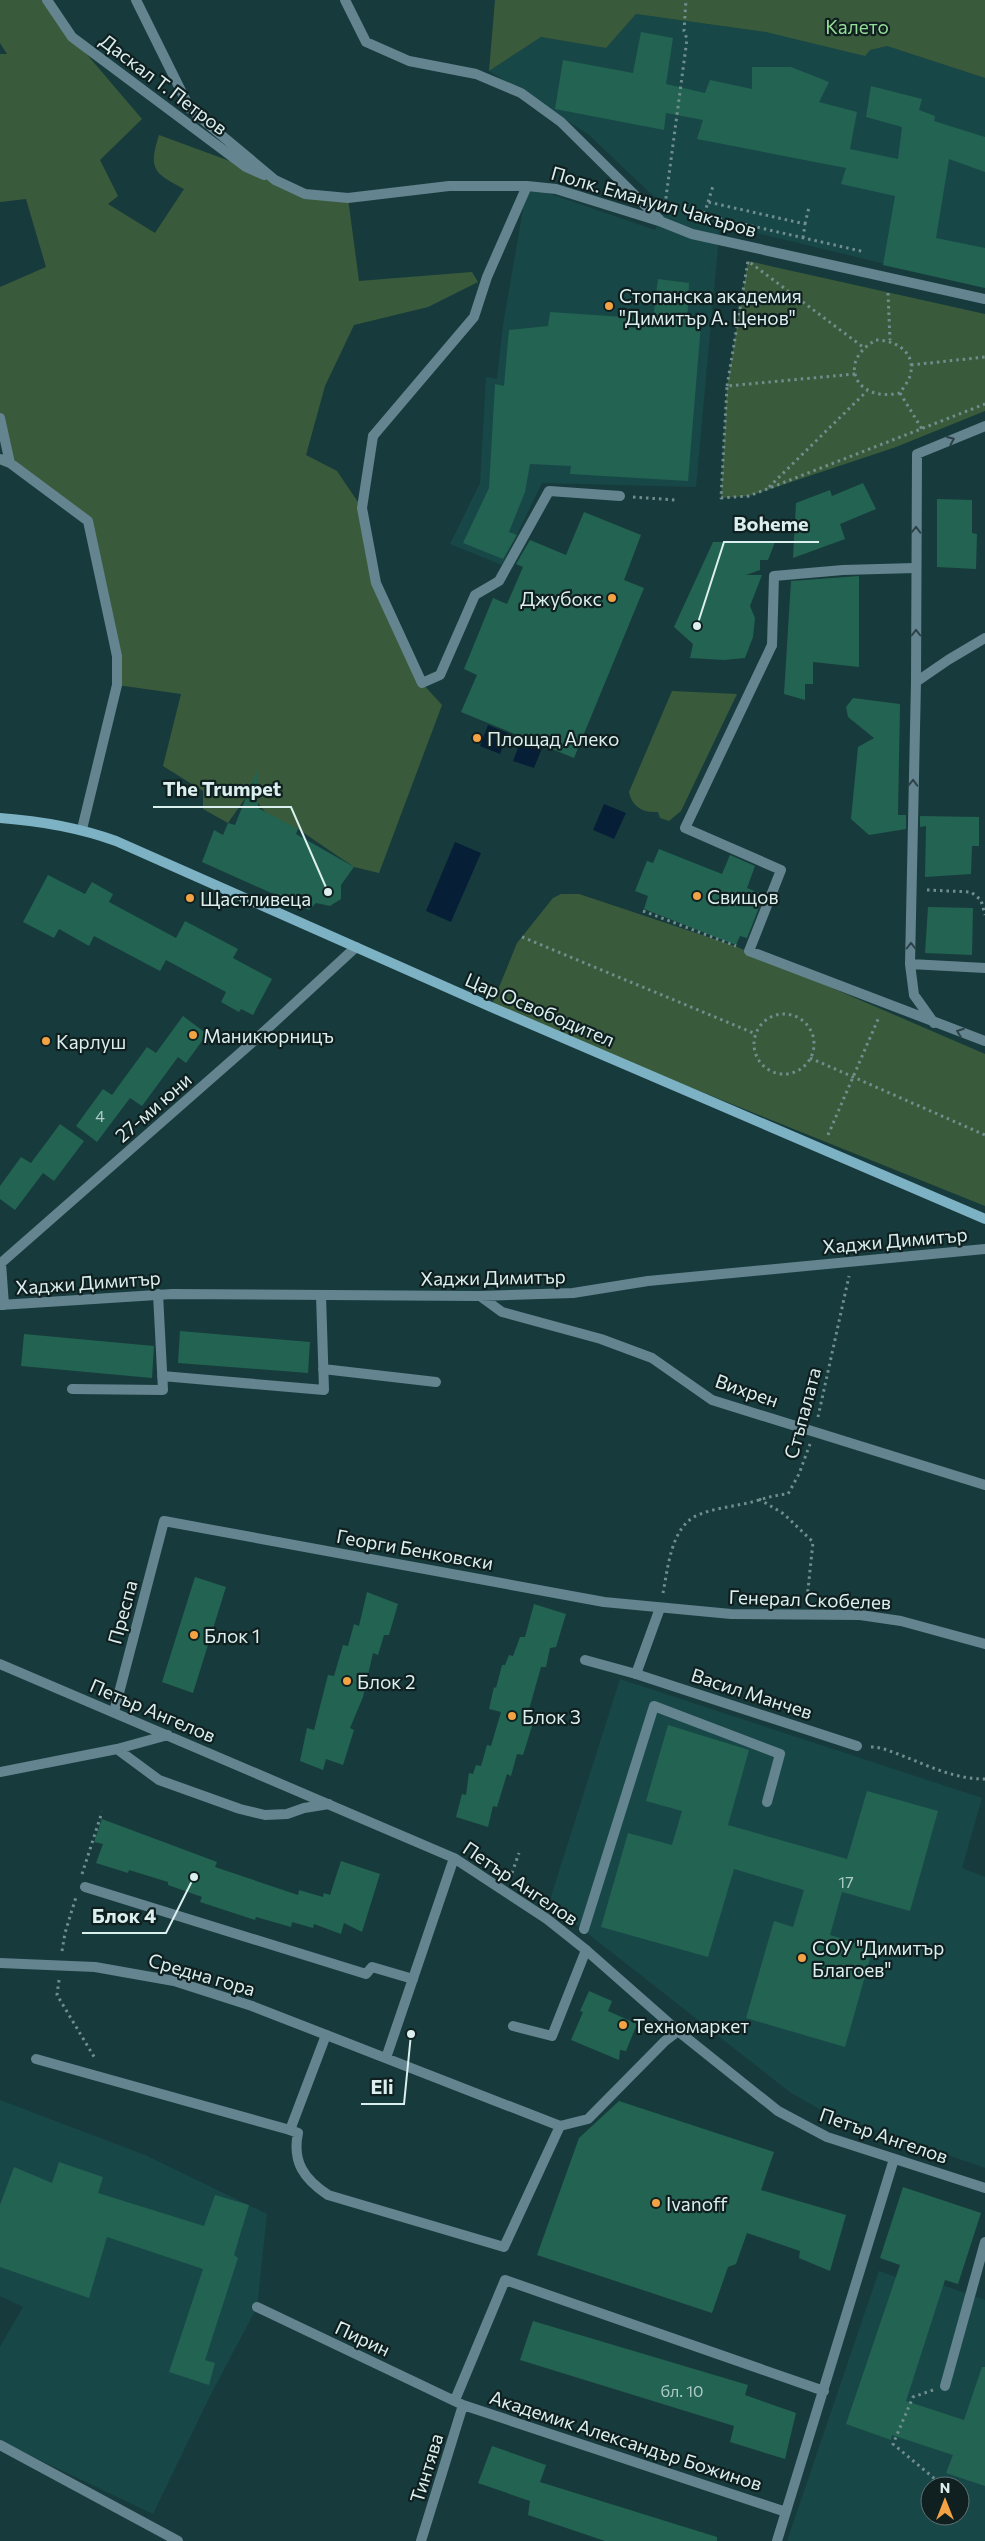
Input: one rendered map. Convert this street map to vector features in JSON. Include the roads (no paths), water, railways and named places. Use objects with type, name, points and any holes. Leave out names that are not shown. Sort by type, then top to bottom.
[{"type":"street","name":"Даскал Т. Петров","points":[[48,0],[72,37],[246,167],[274,180]]},
{"type":"street","name":"Полк. Емануил Чакъров","points":[[136,0],[190,109],[274,180],[305,194],[348,198],[449,186],[527,186],[556,189],[662,222],[692,234],[985,299]]},
{"type":"street","points":[[345,0],[366,42],[409,61],[476,74],[521,93],[562,122],[662,222]]},
{"type":"street","points":[[527,186],[487,277],[474,317],[373,436],[362,508],[376,583],[422,683],[440,675],[475,594],[500,581],[549,491],[620,496]]},
{"type":"street","points":[[0,418],[10,463]]},
{"type":"street","points":[[934,1023],[914,995],[910,964],[916,682],[917,454],[985,426]]},
{"type":"street","points":[[0,460],[10,463],[88,521],[117,656],[117,685],[82,829]]},
{"type":"street","points":[[915,568],[844,570],[774,576],[772,645],[685,828],[781,870],[749,951],[985,1041]]},
{"type":"street","points":[[916,682],[985,638]]},
{"type":"street","name":"Цар Освободител","points":[[0,818],[38,820],[82,829],[116,841],[500,1011],[985,1219]]},
{"type":"street","name":"27-ми юни","points":[[2,1305],[1,1264],[255,1040],[356,947]]},
{"type":"street","points":[[910,964],[985,968]]},
{"type":"street","name":"Хаджи Димитър","points":[[2,1305],[158,1294],[480,1296],[573,1293],[648,1281],[985,1249]]},
{"type":"street","points":[[72,1389],[163,1390],[158,1294]]},
{"type":"street","points":[[162,1376],[324,1390],[321,1295]]},
{"type":"street","name":"Вихрен","points":[[480,1296],[502,1312],[601,1339],[652,1358],[712,1400],[815,1430],[985,1485]]},
{"type":"street","points":[[323,1369],[436,1382]]},
{"type":"street","name":"Георги Бенковски","points":[[164,1521],[604,1602],[660,1608]]},
{"type":"street","name":"Преспа","points":[[114,1712],[164,1521]]},
{"type":"street","points":[[636,1674],[660,1608]]},
{"type":"street","name":"Генерал Скобелев","points":[[660,1608],[731,1614],[860,1615],[902,1621],[985,1644]]},
{"type":"street","name":"Васил Манчев","points":[[585,1660],[636,1674],[857,1746]]},
{"type":"street","name":"Петър Ангелов","points":[[0,1664],[454,1858],[547,1919],[586,1950],[678,2031],[778,2111],[827,2137],[985,2188]]},
{"type":"street","points":[[584,1929],[654,1706],[780,1754],[767,1802]]},
{"type":"street","points":[[0,1772],[117,1749],[168,1735]]},
{"type":"street","points":[[117,1749],[160,1780],[257,1813],[265,1815],[287,1814],[304,1808],[330,1804]]},
{"type":"street","points":[[386,2058],[454,1858]]},
{"type":"street","points":[[86,1887],[366,1974],[372,1967],[412,1979]]},
{"type":"street","points":[[513,2026],[552,2036],[586,1950]]},
{"type":"street","name":"Средна гора","points":[[0,1963],[95,1967],[174,1981],[252,2006],[560,2126]]},
{"type":"street","points":[[36,2059],[298,2133],[295,2149],[305,2176],[328,2195],[504,2247],[560,2126],[588,2119],[678,2031]]},
{"type":"street","points":[[290,2130],[326,2035]]},
{"type":"street","points":[[777,2541],[894,2159]]},
{"type":"street","points":[[945,2386],[985,2242]]},
{"type":"street","name":"Тинтява","points":[[422,2541],[459,2402],[505,2280],[824,2391]]},
{"type":"street","name":"Пирин","points":[[257,2308],[459,2402]]},
{"type":"street","name":"Академик Александър Божинов","points":[[459,2402],[786,2512]]},
{"type":"street","points":[[0,2445],[178,2541]]},
{"type":"place","name":"Стопанска академия \"Димитър А. Ценов\"","points":[[609,306]]},
{"type":"place","name":"Джубокс","points":[[612,598]]},
{"type":"place","name":"Boheme","points":[[697,626]]},
{"type":"place","name":"Площад Алеко","points":[[477,738]]},
{"type":"place","name":"The Trumpet","points":[[328,892]]},
{"type":"place","name":"Свищов","points":[[697,896]]},
{"type":"place","name":"Щастливеца","points":[[190,898]]},
{"type":"place","name":"Маникюрницъ","points":[[193,1035]]},
{"type":"place","name":"Карлуш","points":[[46,1041]]},
{"type":"place","name":"Блок 1","points":[[194,1635]]},
{"type":"place","name":"Блок 2","points":[[347,1681]]},
{"type":"place","name":"Блок 3","points":[[512,1716]]},
{"type":"place","name":"Блок 4","points":[[194,1877]]},
{"type":"place","name":"СОУ \"Димитър Благоев\"","points":[[802,1958]]},
{"type":"place","name":"Техномаркет","points":[[623,2025]]},
{"type":"place","name":"Eli","points":[[411,2034]]},
{"type":"place","name":"Ivanoff","points":[[656,2203]]},
{"type":"park label","name":"Калето","points":[[857,26]]}]
